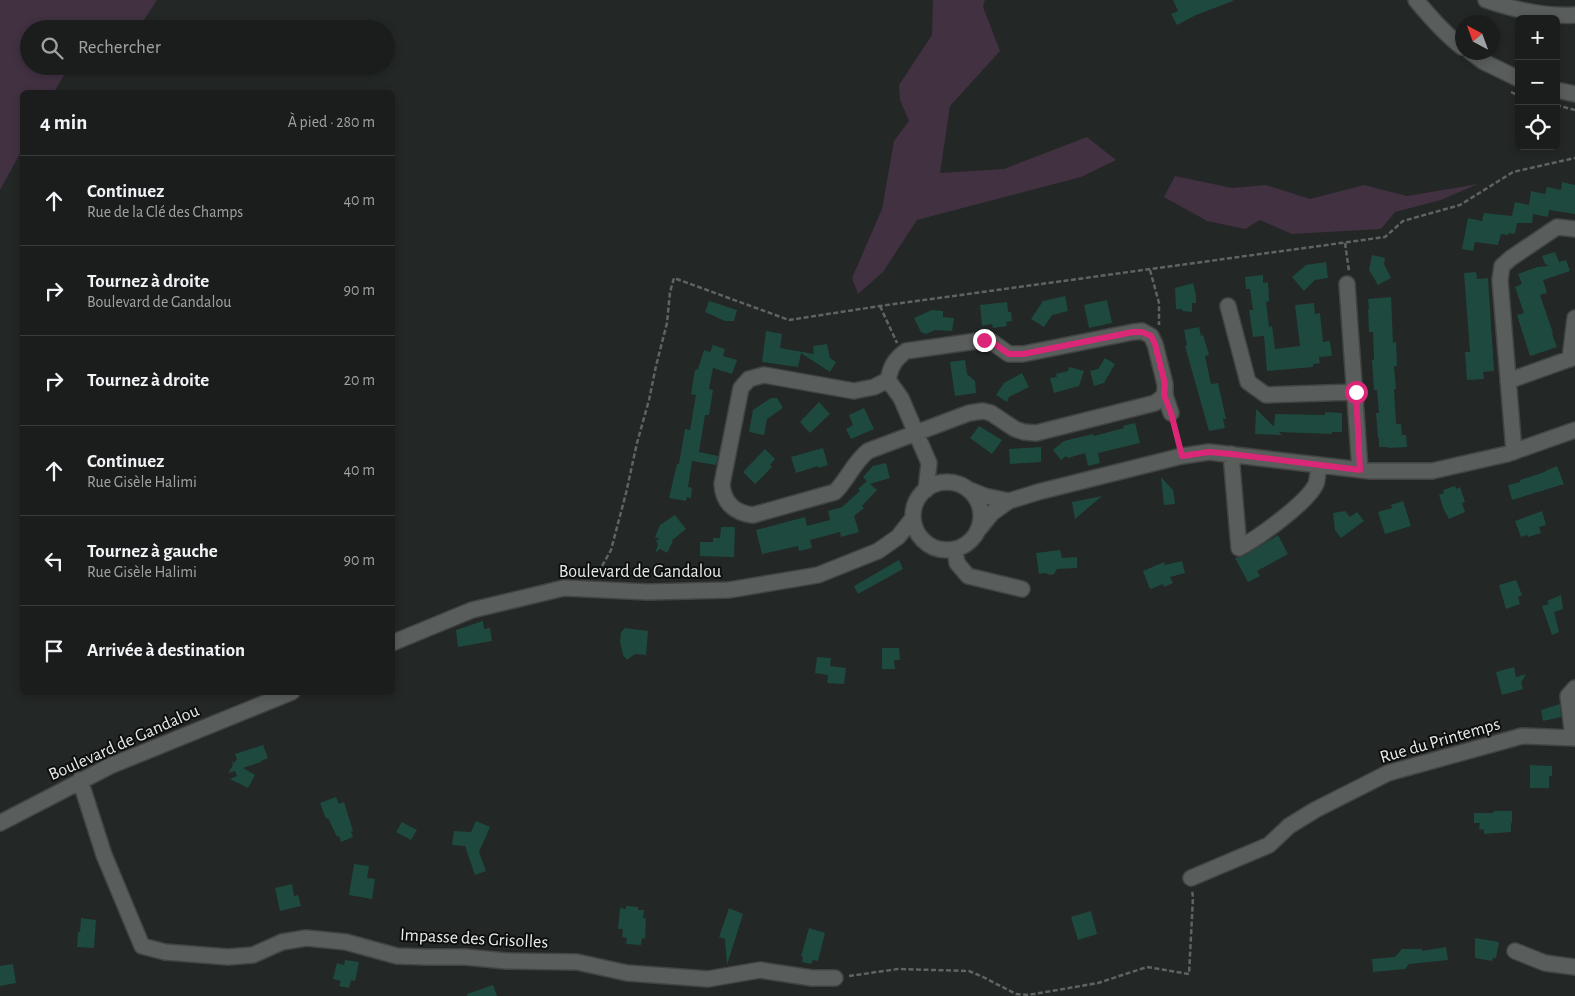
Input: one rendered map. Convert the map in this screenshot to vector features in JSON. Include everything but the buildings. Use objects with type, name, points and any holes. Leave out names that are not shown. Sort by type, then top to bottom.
[{"type":"street","points":[[1416,0],[1455,42]]},
{"type":"street","points":[[1486,0],[1528,12],[1561,16],[1575,15]]},
{"type":"street","points":[[1481,60],[1515,77]]},
{"type":"street","points":[[1560,91],[1575,94]]},
{"type":"street","points":[[1514,452],[1500,280],[1502,266],[1557,227],[1575,229]]},
{"type":"street","points":[[1347,284],[1360,470]]},
{"type":"street","points":[[1228,306],[1248,382],[1266,395],[1356,392]]},
{"type":"street","points":[[1508,381],[1573,358],[1575,318]]},
{"type":"street","points":[[926,490],[929,463],[901,398],[888,380],[891,366],[906,351],[984,340],[992,342],[1009,354],[1023,354],[1133,332],[1142,332],[1151,336],[1155,344],[1165,384],[1164,395],[1171,413]]},
{"type":"street","points":[[888,380],[874,387],[854,392],[764,375],[749,379],[741,388],[722,484],[728,503],[733,509],[743,514],[753,515],[835,492],[843,484],[862,456],[868,451],[969,413],[983,411],[991,413],[1015,429],[1024,432],[1036,432],[1155,403],[1164,395]]},
{"type":"street","points":[[979,529],[980,508],[976,498],[964,486],[946,482],[935,484],[918,498],[914,507],[913,518],[918,534],[924,541],[933,547],[944,550],[954,549],[964,545],[973,538],[992,513],[1009,501],[1182,456],[1209,452],[1360,470],[1432,471],[1514,452],[1575,430]]},
{"type":"street","points":[[1231,454],[1239,548],[1254,540],[1300,504],[1316,484],[1319,465]]},
{"type":"street","points":[[929,463],[964,486],[985,496],[1009,501]]},
{"type":"street","name":"Boulevard de Gandalou","points":[[395,642],[472,610],[564,588],[648,592],[729,590],[818,576],[878,551],[898,537],[913,518]]},
{"type":"street","name":"Boulevard de Gandalou","points":[[889,543],[924,541]]},
{"type":"street","points":[[954,549],[957,562],[968,576],[1022,589]]},
{"type":"street","points":[[1574,738],[1568,696],[1575,688]]},
{"type":"street","name":"Boulevard de Gandalou","points":[[0,823],[110,766],[285,695]]},
{"type":"street","name":"Rue du Printemps","points":[[1190,878],[1269,845],[1289,826],[1315,810],[1388,773],[1522,736],[1574,738]]},
{"type":"street","name":"Impasse des Grisolles","points":[[80,780],[104,855],[142,946],[165,952],[228,957],[253,955],[282,942],[306,938],[346,942],[397,956],[577,962],[628,973],[708,980],[760,970],[812,978],[835,978]]},
{"type":"street","points":[[1514,951],[1545,962],[1575,968]]},
{"type":"path","points":[[1560,107],[1575,110]]},
{"type":"path","points":[[584,589],[592,576],[602,566],[611,550],[637,443],[650,400],[667,323],[670,292],[674,278],[789,320],[1385,237],[1403,221],[1460,205],[1513,172],[1575,158]]},
{"type":"path","points":[[1345,243],[1350,277],[1347,284]]},
{"type":"path","points":[[1150,270],[1159,302],[1159,331],[1151,336]]},
{"type":"path","points":[[880,306],[899,348],[900,356]]},
{"type":"path","points":[[1171,413],[1182,456]]},
{"type":"path","points":[[835,978],[898,969],[969,971],[1016,994],[1028,995],[1098,984],[1147,967],[1189,974],[1194,898],[1190,878]]},
{"type":"shaded area","points":[[0,0],[157,0],[144,20],[20,20],[20,75],[64,75],[55,90],[20,90],[20,154],[0,190]]},
{"type":"shaded area","points":[[933,0],[985,0],[983,7],[1000,51],[950,106],[940,173],[1004,169],[1087,137],[1116,160],[1081,177],[917,220],[883,272],[858,294],[852,278],[882,209],[894,141],[909,121],[900,100],[899,85],[932,35]]},
{"type":"shaded area","points":[[1175,176],[1232,188],[1266,185],[1310,199],[1364,185],[1407,196],[1478,184],[1441,200],[1395,212],[1381,229],[1292,234],[1260,220],[1245,229],[1207,221],[1164,197]]},
{"type":"route","points":[[984,340],[992,342],[1009,354],[1023,354],[1133,332],[1142,332],[1151,336],[1155,344],[1165,384],[1164,395],[1171,413],[1182,456],[1209,452],[1360,470],[1356,392]]}]
